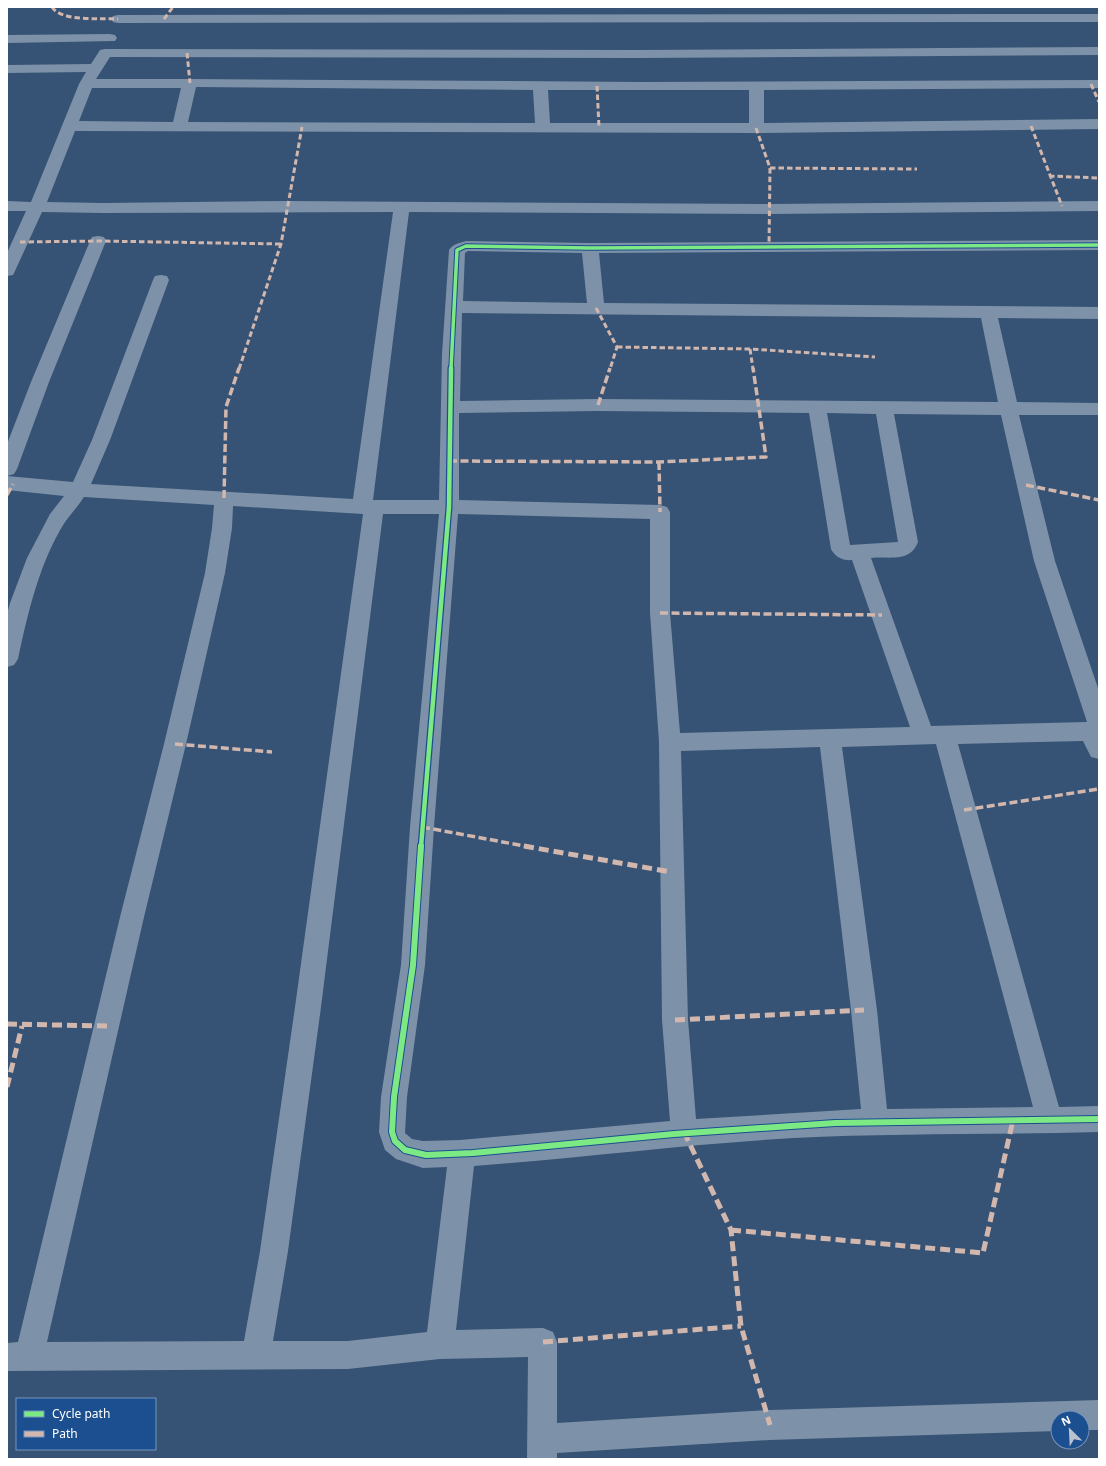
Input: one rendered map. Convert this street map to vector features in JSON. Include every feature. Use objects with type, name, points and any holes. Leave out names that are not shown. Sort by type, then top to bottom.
[{"type":"street","points":[[7,271],[45,188],[86,84],[105,53],[120,13],[438,20],[778,18],[908,13],[1099,18]]},
{"type":"street","points":[[778,18],[789,53]]},
{"type":"street","points":[[7,39],[110,38]]},
{"type":"street","points":[[86,84],[190,83],[540,86],[640,70],[789,53],[1099,51]]},
{"type":"street","points":[[105,53],[640,70],[757,85],[1099,84]]},
{"type":"street","points":[[7,69],[95,68]]},
{"type":"street","points":[[179,127],[190,83]]},
{"type":"street","points":[[756,128],[757,85]]},
{"type":"street","points":[[540,86],[543,127]]},
{"type":"street","points":[[69,126],[756,128],[1099,124]]},
{"type":"street","points":[[7,206],[768,209],[1099,206]]},
{"type":"street","points":[[256,1355],[274,1251],[308,1007],[368,507],[402,207]]},
{"type":"street","points":[[7,469],[40,382],[98,241]]},
{"type":"street","points":[[1099,245],[590,248],[463,247],[456,253],[450,407],[449,507],[422,827],[413,966],[394,1096],[392,1138],[401,1148],[421,1154],[462,1154],[684,1132],[874,1122],[1013,1120],[1050,1121],[1099,1119]]},
{"type":"street","points":[[590,248],[596,308]]},
{"type":"street","points":[[7,659],[20,603],[37,558],[57,519],[79,490],[101,440],[161,280]]},
{"type":"street","points":[[454,307],[1099,313]]},
{"type":"street","points":[[988,312],[1038,538],[1068,634],[1093,704],[1099,750]]},
{"type":"street","points":[[450,407],[598,405],[1099,409]]},
{"type":"street","points":[[817,407],[841,549],[847,553],[902,549],[906,547],[908,542],[884,407]]},
{"type":"street","points":[[7,483],[79,490],[368,507],[449,507],[660,512],[660,613],[670,742],[675,1020],[684,1132]]},
{"type":"street","points":[[224,498],[222,528],[215,573],[177,736],[132,917],[18,1358],[348,1355],[440,1345],[543,1342],[541,1449],[770,1425],[1099,1416]]},
{"type":"street","points":[[859,552],[935,736],[978,859],[1025,1023],[1050,1121]]},
{"type":"street","points":[[670,742],[830,737],[935,736],[1096,730]]},
{"type":"street","points":[[830,737],[864,1010],[874,1122]]},
{"type":"street","points":[[440,1345],[462,1154]]},
{"type":"marked path","points":[[52,7],[55,12],[68,17],[118,19]]},
{"type":"marked path","points":[[164,19],[173,7]]},
{"type":"marked path","points":[[187,53],[190,83]]},
{"type":"marked path","points":[[1091,84],[1099,102]]},
{"type":"marked path","points":[[597,86],[599,127]]},
{"type":"marked path","points":[[1031,126],[1062,206]]},
{"type":"marked path","points":[[224,498],[226,407],[281,244],[302,127]]},
{"type":"marked path","points":[[756,128],[770,168],[769,247]]},
{"type":"marked path","points":[[770,168],[917,169]]},
{"type":"marked path","points":[[1049,176],[1099,178]]},
{"type":"marked path","points":[[20,242],[98,241],[281,244]]},
{"type":"marked path","points":[[596,308],[617,347],[598,405]]},
{"type":"marked path","points":[[617,347],[750,349],[875,357]]},
{"type":"marked path","points":[[449,461],[659,462],[766,457],[750,349]]},
{"type":"marked path","points":[[659,462],[660,512]]},
{"type":"marked path","points":[[7,495],[13,484]]},
{"type":"marked path","points":[[1026,485],[1099,500]]},
{"type":"marked path","points":[[660,613],[882,615]]},
{"type":"marked path","points":[[175,744],[272,752]]},
{"type":"marked path","points":[[964,810],[1099,789]]},
{"type":"marked path","points":[[422,827],[671,872]]},
{"type":"marked path","points":[[675,1020],[864,1010]]},
{"type":"marked path","points":[[7,1024],[107,1026]]},
{"type":"marked path","points":[[7,1087],[22,1026]]},
{"type":"marked path","points":[[731,1230],[983,1253],[1013,1120]]},
{"type":"marked path","points":[[684,1132],[731,1230],[741,1326],[770,1425]]},
{"type":"marked path","points":[[543,1342],[741,1326]]},
{"type":"cycle path","points":[[1099,245],[590,248],[466,246],[457,250],[451,354],[449,507],[422,827],[413,965],[394,1097],[392,1132],[397,1145],[401,1148],[423,1155],[430,1155],[486,1152],[594,1141],[794,1125],[903,1121],[1099,1119]]}]
